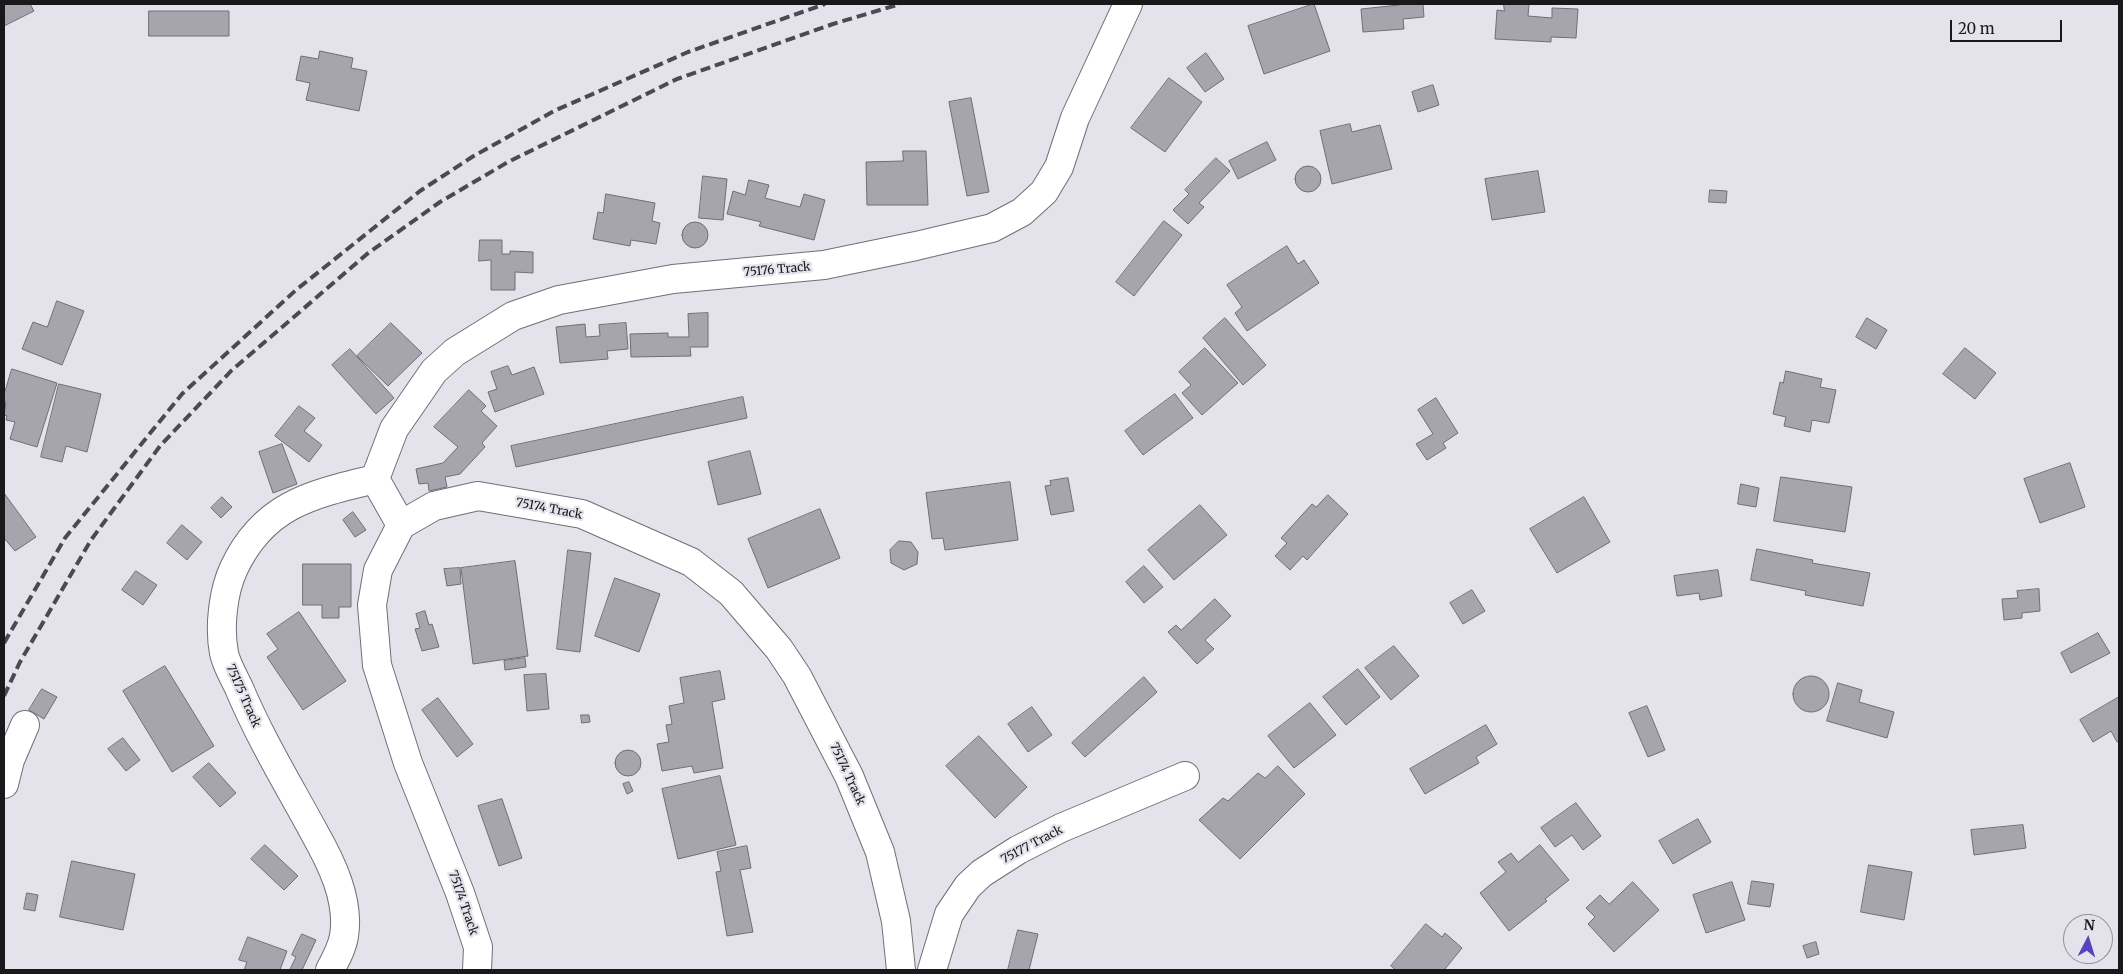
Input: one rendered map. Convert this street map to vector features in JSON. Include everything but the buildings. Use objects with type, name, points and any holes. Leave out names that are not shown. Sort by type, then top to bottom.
[{"type":"street","name":"75176 Track","points":[[374,479],[394,429],[434,370],[455,352],[513,316],[559,300],[673,279],[824,265],[992,228],[1022,212],[1044,192],[1059,167],[1075,118],[1128,4]]},
{"type":"street","points":[[374,479],[401,525]]},
{"type":"street","name":"75175 Track","points":[[330,970],[339,954],[344,935],[344,907],[331,863],[256,728],[224,654],[223,612],[228,580],[242,550],[262,527],[283,509],[317,493],[374,479]]},
{"type":"street","name":"75174 Track","points":[[477,970],[478,946],[460,893],[408,763],[377,665],[372,605],[378,570],[401,525],[434,506],[478,496],[582,514],[691,562],[731,593],[779,649],[798,676],[850,776],[880,852],[896,921],[901,970]]},
{"type":"street","points":[[4,784],[10,760],[25,725]]},
{"type":"street","name":"75177 Track","points":[[932,970],[949,914],[968,886],[982,873],[1018,850],[1061,828],[1185,776]]},
{"type":"railway","points":[[4,643],[65,538],[182,394],[296,290],[420,191],[472,157],[554,111],[688,52],[825,4]]},
{"type":"railway","points":[[4,696],[20,662],[91,540],[160,446],[231,371],[367,254],[440,202],[508,162],[677,79],[833,24],[900,4]]}]
